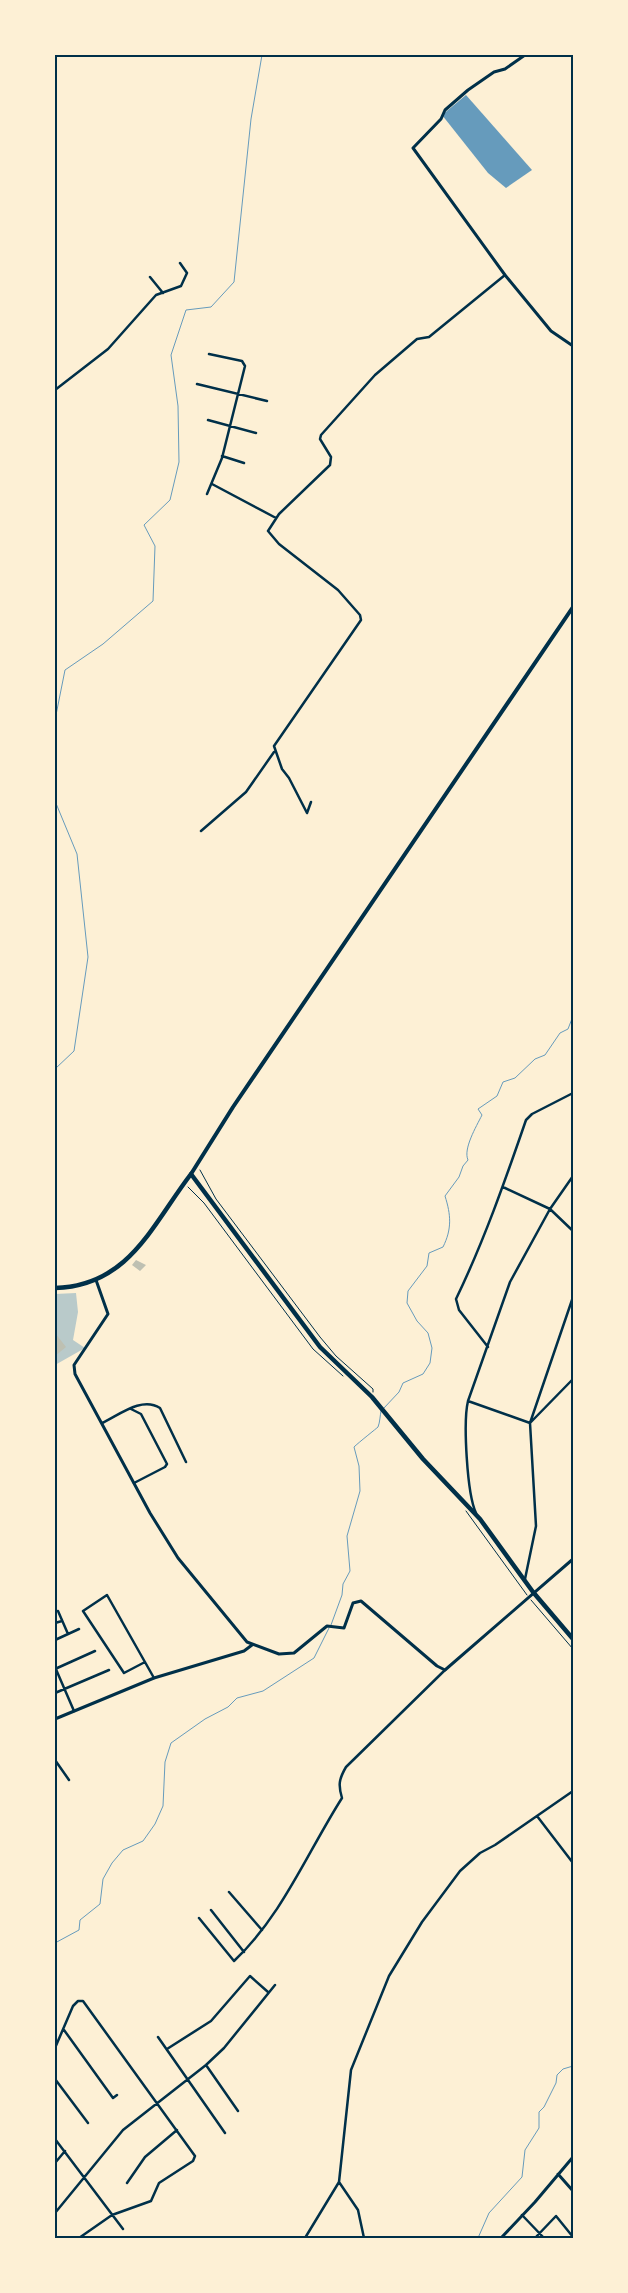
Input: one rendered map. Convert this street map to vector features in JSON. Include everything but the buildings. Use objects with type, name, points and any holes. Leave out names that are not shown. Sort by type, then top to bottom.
[{"type":"main road","points":[[55,1288],[67,1288],[96,1280],[124,1262],[135,1252],[191,1174],[573,607]]},
{"type":"main road","points":[[191,1174],[320,1347],[372,1396],[423,1459],[480,1519],[533,1592],[573,1639]]},
{"type":"street","points":[[525,55],[505,69],[494,72],[468,90],[444,110],[441,119],[413,148],[505,275],[551,331],[573,346]]},
{"type":"street","points":[[55,390],[108,348],[156,295],[181,286],[187,273],[180,264]]},
{"type":"street","points":[[311,802],[307,814],[274,752],[274,746],[361,620],[360,615],[338,590],[269,534],[268,531],[276,518],[330,465],[331,457],[320,439],[322,435],[375,375],[417,339],[429,337],[505,275]]},
{"type":"street","points":[[150,277],[163,293]]},
{"type":"street","points":[[207,494],[222,456],[245,363],[209,354]]},
{"type":"street","points":[[197,384],[267,401]]},
{"type":"street","points":[[208,420],[256,433]]},
{"type":"street","points":[[222,456],[244,463]]},
{"type":"street","points":[[212,484],[276,518]]},
{"type":"street","points":[[202,831],[246,792],[274,752]]},
{"type":"street","points":[[488,1348],[456,1302],[503,1187],[528,1116],[573,1093]]},
{"type":"street","points":[[480,1519],[472,1499],[465,1422],[468,1402],[507,1289],[550,1209],[573,1176]]},
{"type":"street","points":[[503,1187],[550,1209],[573,1231]]},
{"type":"street","points":[[96,1280],[107,1308],[108,1317],[74,1365],[74,1369],[134,1483],[187,1570],[246,1642],[279,1654],[294,1653],[327,1626],[340,1629],[346,1625],[354,1603],[361,1601],[437,1666],[445,1670]]},
{"type":"street","points":[[525,1581],[536,1526],[530,1423],[573,1297]]},
{"type":"street","points":[[530,1423],[573,1379]]},
{"type":"street","points":[[468,1402],[530,1423]]},
{"type":"street","points":[[102,1423],[131,1409],[149,1403],[160,1408],[186,1462]]},
{"type":"street","points":[[131,1409],[141,1414],[167,1464],[165,1468],[134,1483]]},
{"type":"street","points":[[199,1918],[234,1961],[244,1952],[262,1930],[303,1867],[326,1822],[342,1798],[338,1788],[340,1778],[346,1767],[445,1670],[528,1596],[573,1559]]},
{"type":"street","points":[[145,1662],[124,1673],[83,1611],[107,1594],[154,1678]]},
{"type":"street","points":[[58,1611],[68,1634]]},
{"type":"street","points":[[55,1624],[62,1621]]},
{"type":"street","points":[[55,1640],[79,1629]]},
{"type":"street","points":[[55,1719],[154,1678],[244,1652],[252,1645]]},
{"type":"street","points":[[74,1711],[55,1668],[95,1651]]},
{"type":"street","points":[[55,1693],[109,1670]]},
{"type":"street","points":[[55,1760],[69,1780]]},
{"type":"street","points":[[305,2238],[339,2182],[351,2070],[389,1976],[422,1922],[460,1871],[480,1853],[573,1791]]},
{"type":"street","points":[[538,1816],[573,1863]]},
{"type":"street","points":[[229,1892],[262,1930]]},
{"type":"street","points":[[211,1910],[244,1952]]},
{"type":"street","points":[[167,2049],[211,2021],[250,1976],[267,1990],[268,1994]]},
{"type":"street","points":[[55,2213],[123,2130],[206,2065],[228,2043],[275,1985]]},
{"type":"street","points":[[55,2048],[73,2006],[80,2001],[85,2002],[195,2158],[160,2184],[151,2201],[112,2215],[79,2238]]},
{"type":"street","points":[[63,2030],[113,2098],[116,2095]]},
{"type":"street","points":[[158,2037],[225,2133]]},
{"type":"street","points":[[206,2065],[238,2111]]},
{"type":"street","points":[[55,2079],[88,2123]]},
{"type":"street","points":[[128,2183],[144,2157],[177,2130]]},
{"type":"street","points":[[55,2139],[123,2229]]},
{"type":"street","points":[[55,2163],[65,2151]]},
{"type":"street","points":[[501,2238],[573,2158]]},
{"type":"street","points":[[558,2174],[573,2191]]},
{"type":"street","points":[[339,2182],[358,2210],[364,2238]]},
{"type":"street","points":[[522,2215],[544,2238]]},
{"type":"street","points":[[535,2238],[556,2216],[573,2237]]},
{"type":"path","points":[[196,1164],[216,1199],[320,1337],[336,1356],[373,1390],[372,1396]]},
{"type":"path","points":[[466,1511],[528,1596],[573,1649]]},
{"type":"shaded area","points":[[76,1293],[78,1312],[73,1340],[85,1348],[55,1365],[55,1294]]},
{"type":"water","points":[[466,95],[532,170],[506,188],[488,173],[442,115]]},
{"type":"waterway","points":[[55,720],[65,670],[103,644],[153,601],[155,546],[144,525],[170,500],[179,462],[178,406],[171,355],[186,310],[211,307],[234,282],[251,119],[262,55]]},
{"type":"waterway","points":[[55,801],[77,854],[88,957],[74,1051],[55,1069]]},
{"type":"waterway","points":[[384,1408],[399,1392],[403,1383],[423,1374],[430,1363],[432,1348],[428,1333],[417,1321],[407,1303],[408,1291],[427,1266],[429,1253],[443,1247],[446,1240],[450,1222],[445,1196],[459,1177],[463,1166],[468,1160],[467,1150],[482,1115],[478,1109],[497,1096],[503,1082],[515,1078],[535,1059],[545,1055],[560,1033],[568,1029],[573,1016]]},
{"type":"waterway","points":[[331,1625],[342,1595],[343,1584],[350,1571],[347,1536],[360,1491],[359,1466],[354,1447],[378,1427],[381,1411]]},
{"type":"waterway","points":[[55,1943],[79,1930],[80,1920],[100,1904],[103,1879],[112,1863],[123,1850],[143,1841],[155,1824],[163,1806],[165,1762],[171,1743],[205,1719],[228,1707],[237,1698],[263,1691],[314,1658],[329,1628]]},
{"type":"waterway","points":[[478,2238],[489,2213],[522,2177],[525,2150],[539,2128],[539,2112],[544,2107],[556,2083],[557,2075],[563,2069],[573,2066]]}]
